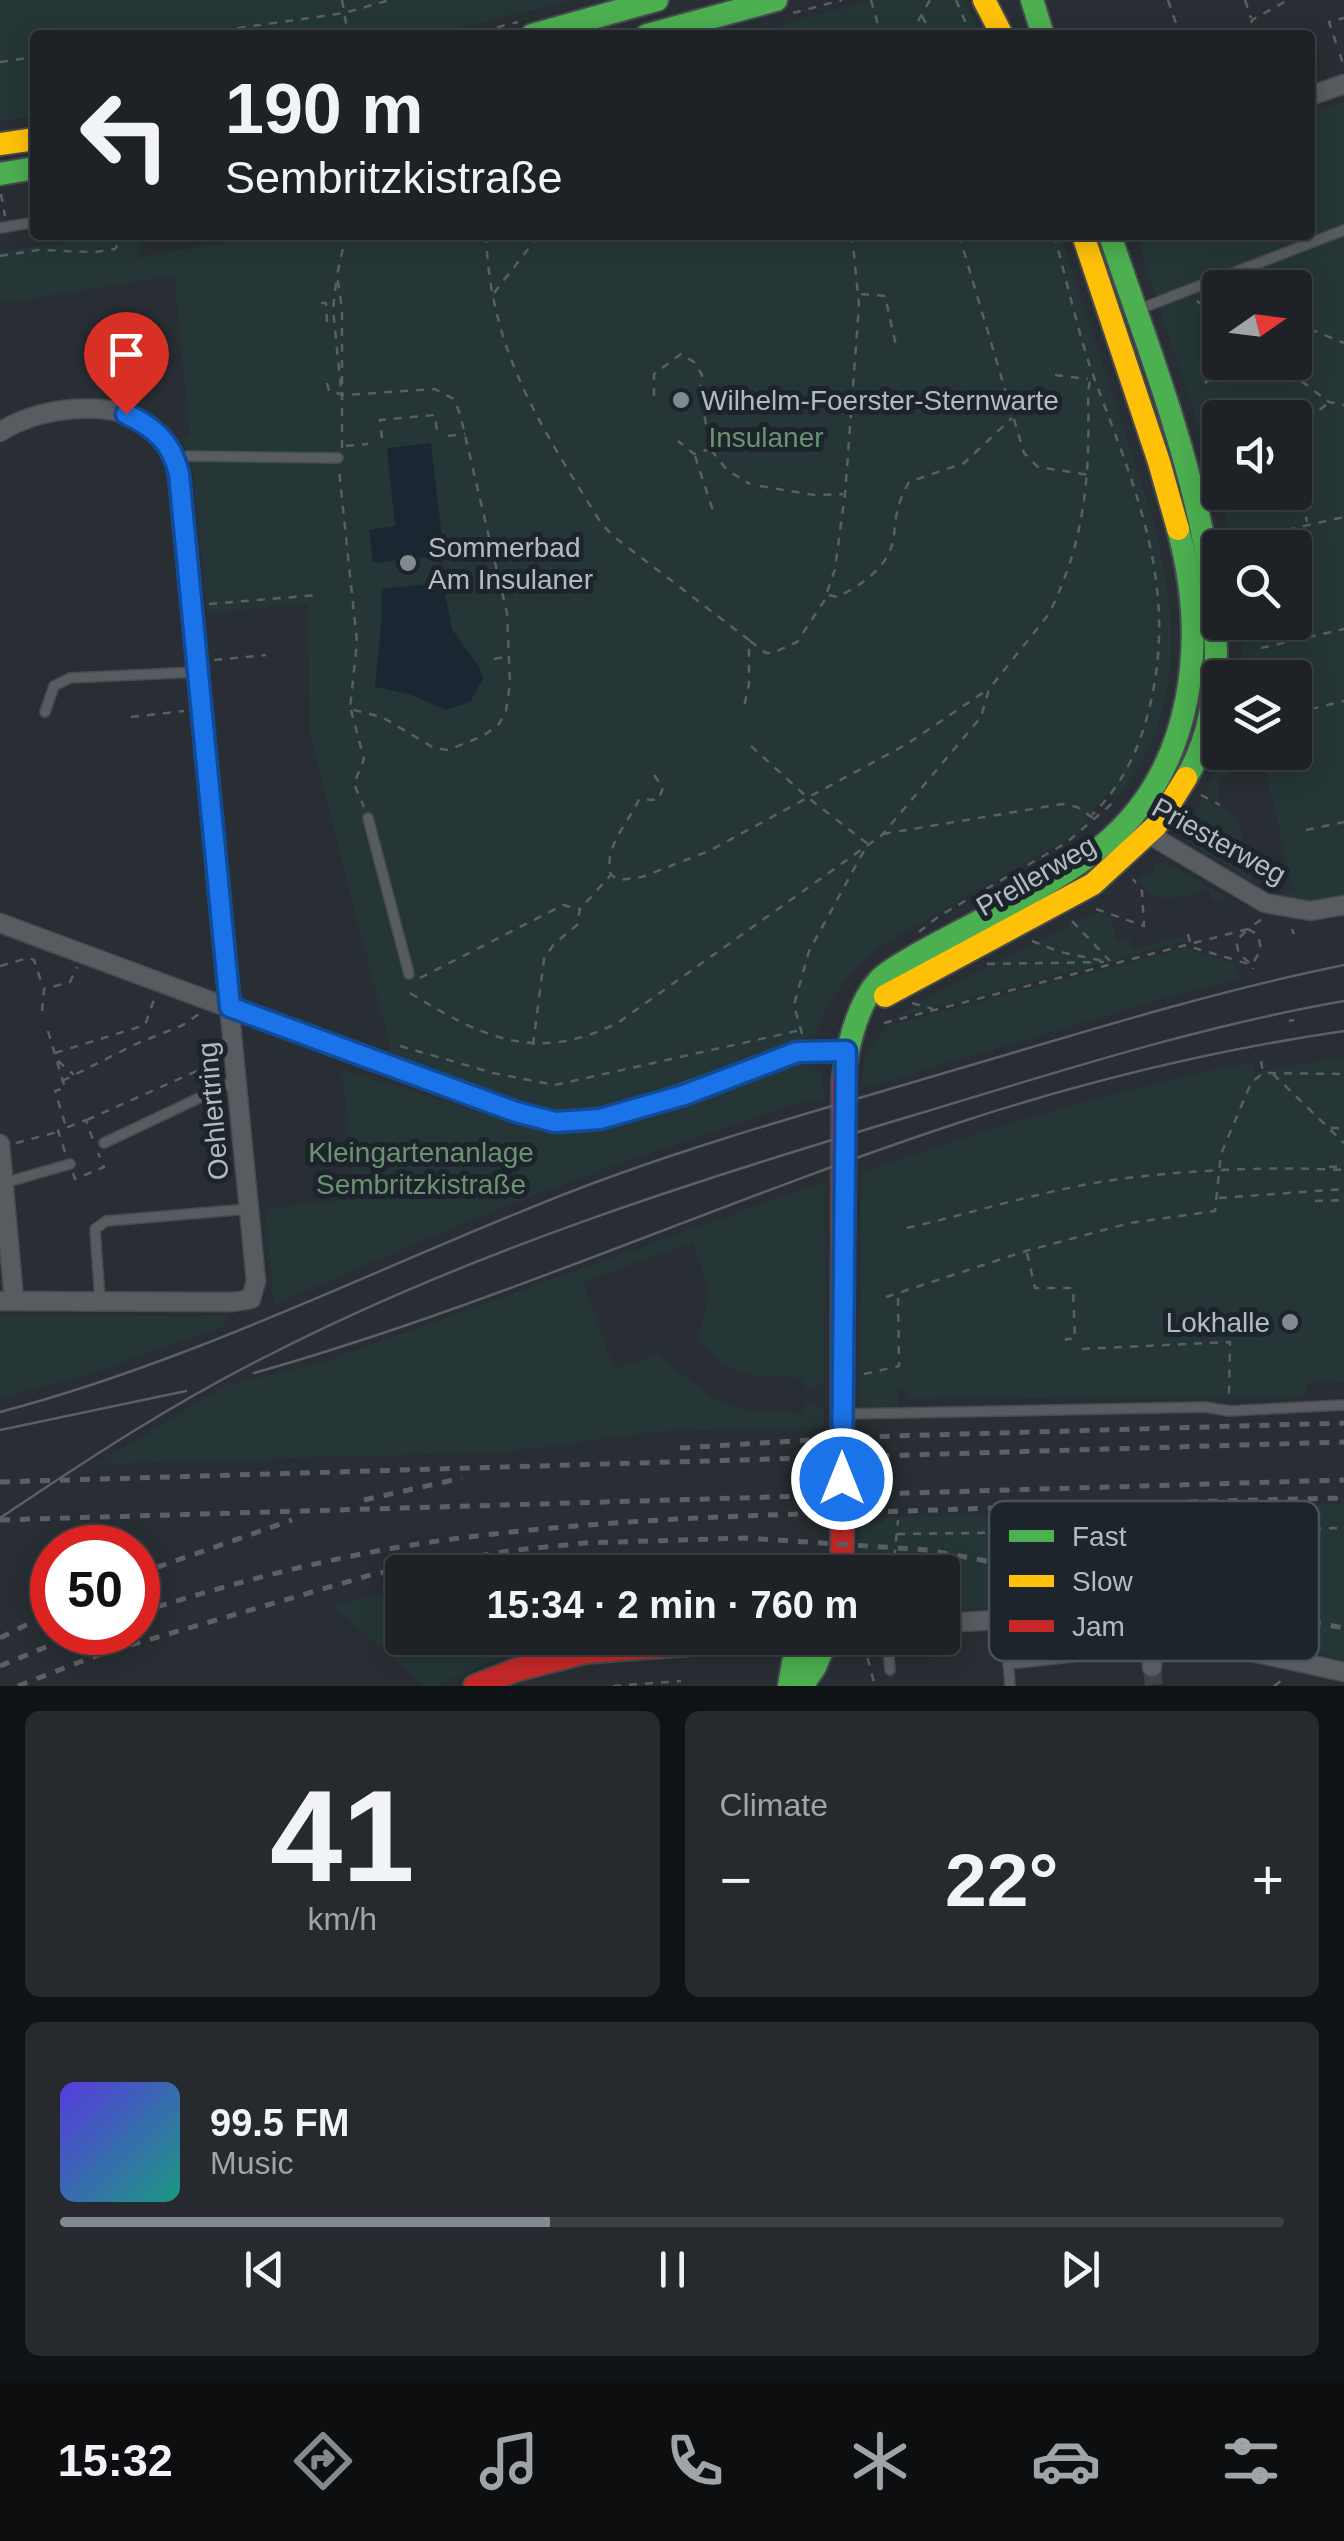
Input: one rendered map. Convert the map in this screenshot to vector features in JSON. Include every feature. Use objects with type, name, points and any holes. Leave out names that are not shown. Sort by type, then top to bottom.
[{"type":"main road","points":[[550,30],[656,0]]},
{"type":"main road","points":[[665,30],[776,0]]},
{"type":"main road","points":[[984,0],[999,30]]},
{"type":"main road","points":[[1032,0],[1041,30]]},
{"type":"main road","points":[[0,144],[30,140]]},
{"type":"main road","points":[[0,174],[30,169]]},
{"type":"main road","name":"Prellerweg","points":[[839,1555],[846,1051],[852,1028],[880,978],[1061,875],[1094,853],[1126,821],[1163,769],[1179,731],[1192,679],[1194,627],[1168,491],[1086,240]]},
{"type":"main road","name":"Prellerweg","points":[[866,1003],[1083,890],[1121,862],[1171,804],[1199,749],[1214,696],[1219,634],[1214,587],[1200,516],[1112,240]]},
{"type":"main road","points":[[475,1686],[516,1670],[574,1655]]},
{"type":"main road","points":[[789,1686],[797,1655]]},
{"type":"main road","points":[[802,1686],[820,1655]]},
{"type":"street","points":[[1315,94],[1344,84]]},
{"type":"street","points":[[0,432],[34,415],[90,410],[126,414],[153,428],[169,446],[176,462]]},
{"type":"street","name":"Oehlertring","points":[[100,1300],[233,1302],[251,1299],[256,1282],[203,666],[176,462]]},
{"type":"street","name":"Priesterweg","points":[[1126,821],[1265,903],[1298,911],[1344,904]]},
{"type":"street","points":[[0,923],[516,1112],[555,1122],[584,1122],[640,1108],[797,1052],[846,1051]]},
{"type":"street","points":[[6,1144],[3,1192],[7,1301],[100,1300]]},
{"type":"street","points":[[960,1622],[989,1620]]},
{"type":"street","points":[[1152,1661],[1152,1667]]},
{"type":"street","points":[[1294,1661],[1344,1672]]},
{"type":"lane","points":[[4,228],[30,223]]},
{"type":"lane","points":[[1135,311],[1344,230]]},
{"type":"lane","points":[[176,462],[185,457],[207,456],[338,458]]},
{"type":"lane","points":[[45,712],[54,686],[70,678],[203,666]]},
{"type":"lane","points":[[368,818],[410,978]]},
{"type":"lane","points":[[104,1143],[237,1079]]},
{"type":"lane","points":[[3,1192],[70,1164]]},
{"type":"lane","points":[[100,1300],[96,1229],[106,1221],[249,1209]]},
{"type":"lane","points":[[842,1414],[1344,1405]]},
{"type":"lane","points":[[889,1655],[890,1670]]},
{"type":"lane","points":[[1008,1661],[1010,1686]]},
{"type":"lane","points":[[1008,1664],[1035,1661]]},
{"type":"path","points":[[342,0],[347,30]]},
{"type":"path","points":[[225,30],[344,13],[390,0]]},
{"type":"path","points":[[871,0],[879,30]]},
{"type":"path","points":[[913,30],[930,0]]},
{"type":"path","points":[[956,0],[970,30]]},
{"type":"path","points":[[1168,0],[1178,30]]},
{"type":"path","points":[[1246,0],[1251,29]]},
{"type":"path","points":[[1252,20],[1288,0]]},
{"type":"path","points":[[1240,14],[1249,10]]},
{"type":"path","points":[[922,15],[930,30]]},
{"type":"path","points":[[1336,42],[1329,22],[1344,18]]},
{"type":"path","points":[[1340,54],[1344,68]]},
{"type":"path","points":[[0,62],[30,58]]},
{"type":"path","points":[[0,190],[4,228]]},
{"type":"path","points":[[0,256],[38,250],[96,252],[115,249],[121,240]]},
{"type":"path","points":[[344,395],[338,380],[334,322],[337,275],[345,240]]},
{"type":"path","points":[[486,240],[492,295],[514,371],[533,412],[601,523],[766,653],[788,648],[805,632],[827,595],[835,569],[845,494],[858,294],[853,240]]},
{"type":"path","points":[[492,295],[535,240]]},
{"type":"path","points":[[960,240],[1024,453],[1038,467],[1089,475]]},
{"type":"path","points":[[882,835],[1062,804],[1093,816],[1127,772],[1146,722],[1157,674],[1160,610],[1154,562],[1140,504],[1092,380],[1055,240]]},
{"type":"path","points":[[337,275],[342,309],[344,395],[344,446],[338,458],[357,642],[350,709],[364,759],[354,784],[368,818]]},
{"type":"path","points":[[1186,292],[1202,305]]},
{"type":"path","points":[[858,294],[884,296],[897,350]]},
{"type":"path","points":[[322,303],[326,303],[327,322],[334,322]]},
{"type":"path","points":[[1312,330],[1344,343]]},
{"type":"path","points":[[654,396],[654,374],[680,354],[694,362],[702,375],[700,388],[710,449],[727,470],[750,484]]},
{"type":"path","points":[[1055,375],[1092,380]]},
{"type":"path","points":[[654,775],[663,788],[658,800],[639,798],[608,855],[611,875],[618,880],[642,877],[709,852],[906,744],[988,689],[1049,614],[1077,542],[1089,475],[1092,380]]},
{"type":"path","points":[[1300,380],[1330,402],[1344,405]]},
{"type":"path","points":[[327,383],[329,391],[344,395],[418,389],[443,391],[454,398],[467,434],[507,612],[510,656],[506,711],[499,724],[469,744],[448,750],[434,748],[382,717],[350,709]]},
{"type":"path","points":[[1312,416],[1330,402]]},
{"type":"path","points":[[382,438],[380,420],[435,415],[437,432]]},
{"type":"path","points":[[827,595],[837,597],[859,585],[886,560],[894,535],[895,509],[909,482],[964,462],[1013,417]]},
{"type":"path","points":[[448,436],[467,434]]},
{"type":"path","points":[[678,441],[694,454],[713,512]]},
{"type":"path","points":[[344,446],[368,444]]},
{"type":"path","points":[[694,454],[710,449]]},
{"type":"path","points":[[760,486],[814,495],[845,494]]},
{"type":"path","points":[[1304,510],[1308,525]]},
{"type":"path","points":[[1288,530],[1344,517]]},
{"type":"path","points":[[462,559],[494,552]]},
{"type":"path","points":[[202,604],[318,595]]},
{"type":"path","points":[[354,602],[361,602]]},
{"type":"path","points":[[1261,648],[1344,629]]},
{"type":"path","points":[[744,706],[749,684],[749,640]]},
{"type":"path","points":[[203,666],[266,656]]},
{"type":"path","points":[[494,659],[510,656]]},
{"type":"path","points":[[410,993],[468,1026],[499,1039],[533,1045],[588,1038],[619,1022],[882,835],[980,717],[988,689]]},
{"type":"path","points":[[1312,709],[1344,701]]},
{"type":"path","points":[[131,717],[190,710]]},
{"type":"path","points":[[751,746],[806,798],[867,846]]},
{"type":"path","points":[[1201,795],[1220,804]]},
{"type":"path","points":[[934,919],[1051,854],[1105,810]]},
{"type":"path","points":[[1306,830],[1344,822]]},
{"type":"path","points":[[400,1046],[493,1072],[555,1084],[801,1032],[794,1005],[809,951],[867,846]]},
{"type":"path","points":[[533,1045],[544,960],[554,944],[577,926],[580,910],[611,875]]},
{"type":"path","points":[[1095,908],[1144,926],[1142,891],[1133,879]]},
{"type":"path","points":[[410,978],[564,905],[580,910]]},
{"type":"path","points":[[1253,967],[1239,954],[1236,940],[1266,916]]},
{"type":"path","points":[[1072,921],[1110,962]]},
{"type":"path","points":[[884,1023],[1248,929],[1258,936],[1261,949],[1253,967]]},
{"type":"path","points":[[1188,934],[1192,947],[1253,967]]},
{"type":"path","points":[[1032,942],[1110,962]]},
{"type":"path","points":[[0,966],[28,958],[34,960],[44,989],[42,1012]]},
{"type":"path","points":[[986,964],[1110,962]]},
{"type":"path","points":[[44,989],[70,982],[78,966]]},
{"type":"path","points":[[145,1025],[156,996]]},
{"type":"path","points":[[911,1002],[934,1009]]},
{"type":"path","points":[[62,1081],[184,1026],[200,1013]]},
{"type":"path","points":[[145,1025],[153,1038]]},
{"type":"path","points":[[55,1053],[145,1025]]},
{"type":"path","points":[[48,1030],[64,1088],[55,1091],[66,1128]]},
{"type":"path","points":[[6,1144],[66,1128],[222,1060]]},
{"type":"path","points":[[57,1061],[74,1076]]},
{"type":"path","points":[[1261,1061],[1263,1073]]},
{"type":"path","points":[[886,1297],[1026,1251],[1130,1223],[1215,1210],[1221,1154],[1251,1083],[1263,1073],[1344,1074]]},
{"type":"path","points":[[1271,1073],[1344,1143]]},
{"type":"path","points":[[58,1131],[75,1179],[104,1167],[86,1120]]},
{"type":"path","points":[[1329,1128],[1344,1128]]},
{"type":"path","points":[[1330,1166],[1344,1168]]},
{"type":"path","points":[[907,1228],[1100,1182],[1220,1172],[1344,1168]]},
{"type":"path","points":[[1218,1198],[1344,1189]]},
{"type":"path","points":[[1315,1201],[1344,1200]]},
{"type":"path","points":[[1026,1251],[1035,1288],[1073,1288],[1075,1339],[1066,1339],[1066,1344]]},
{"type":"path","points":[[858,1375],[899,1366],[898,1293]]},
{"type":"path","points":[[1082,1349],[1230,1342],[1229,1410]]},
{"type":"path","points":[[893,1555],[898,1520]]},
{"type":"path","points":[[1319,1528],[1344,1528]]},
{"type":"path","points":[[897,1534],[989,1533]]},
{"type":"path","points":[[868,1655],[875,1686]]},
{"type":"path","points":[[1274,1686],[1281,1681],[1282,1672]]},
{"type":"path","points":[[613,1686],[681,1681]]},
{"type":"green space","points":[[0,0],[572,0],[454,30],[30,30],[30,117],[0,121]]},
{"type":"green space","points":[[873,0],[965,0],[979,30],[760,30]]},
{"type":"green space","points":[[1344,102],[1343,899],[1320,904],[1285,902],[1281,894],[1293,890],[1266,770],[1312,770],[1312,660],[1243,660],[1243,640],[1312,640],[1312,530],[1229,530],[1224,510],[1312,510],[1312,400],[1202,400],[1202,439],[1138,240],[1315,240],[1315,111]]},
{"type":"green space","name":"Insulaner","points":[[79,240],[143,240],[138,258],[236,240],[1062,240],[1147,499],[1167,585],[1170,670],[1161,713],[1145,754],[1124,788],[1114,797],[1109,792],[1086,819],[1088,822],[1064,841],[869,955],[841,986],[815,1035],[797,1040],[797,1046],[682,1089],[571,1117],[526,1110],[387,1055],[390,1047],[310,734],[308,604],[207,613],[193,471],[182,440],[190,434],[174,276],[0,303],[0,252]]},
{"type":"green space","points":[[1216,770],[1225,770],[1227,777],[1217,779],[1219,802],[1205,794]]},
{"type":"green space","points":[[1203,799],[1227,809],[1238,820],[1253,882],[1183,836]]},
{"type":"green space","points":[[1167,863],[1227,897],[1213,901],[1209,889],[1162,898],[1137,881],[1155,870],[1154,864]]},
{"type":"green space","points":[[1094,913],[1111,917],[1117,941],[1129,938],[1133,949],[1185,935],[1187,941],[894,1018],[925,998]]},
{"type":"green space","points":[[1185,948],[1234,963],[1240,979],[861,1089],[865,1053],[889,1025]]},
{"type":"green space","points":[[1344,1057],[1344,1382],[1306,1383],[1305,1396],[907,1399],[906,1389],[898,1390],[898,1408],[860,1410],[861,1173],[1007,1125],[1152,1084],[1253,1062],[1255,1072]]},
{"type":"green space","name":"Kleingartenanlage Sembritzkistraße","points":[[798,1064],[821,1072],[825,1100],[784,1107],[603,1170],[274,1305],[265,1209],[356,1199],[342,1070],[538,1130],[576,1133],[638,1119]]},
{"type":"green space","points":[[825,1181],[824,1382],[805,1391],[804,1378],[752,1375],[721,1364],[699,1340],[709,1289],[693,1242],[583,1282],[614,1369],[657,1355],[718,1401],[753,1412],[805,1414],[805,1402],[824,1409],[824,1428],[659,1431],[504,1452],[97,1464],[227,1385],[323,1362]]},
{"type":"green space","points":[[0,1316],[228,1316],[223,1327],[74,1379],[0,1398]]},
{"type":"green space","points":[[1344,1504],[1344,1659],[1319,1654],[1319,1505]]},
{"type":"green space","points":[[982,1516],[983,1521],[989,1521],[989,1608],[960,1610],[960,1555],[860,1555],[860,1522]]},
{"type":"green space","points":[[385,1593],[385,1651],[334,1606]]},
{"type":"green space","points":[[389,1655],[506,1655],[435,1686],[424,1686]]},
{"type":"water","points":[[431,443],[444,555],[373,563],[369,530],[395,526],[387,448]]},
{"type":"water","points":[[443,582],[452,629],[483,679],[470,702],[446,710],[409,694],[375,687],[381,589]]},
{"type":"tunnel","points":[[1152,1667],[1154,1686]]},
{"type":"tram line","points":[[0,1412],[74,1391],[217,1339],[570,1192],[664,1158],[1146,1014],[1344,965]]},
{"type":"tram line","points":[[0,1518],[133,1432],[236,1372],[349,1316],[509,1249],[755,1164],[1078,1066],[1237,1023],[1344,1001]]},
{"type":"tram line","points":[[254,1373],[433,1316],[872,1152],[1008,1107],[1199,1057],[1344,1031]]},
{"type":"tram line","points":[[0,1430],[186,1391]]},
{"type":"railway","points":[[680,1448],[860,1437],[1344,1423]]},
{"type":"railway","points":[[0,1482],[1344,1442]]},
{"type":"railway","points":[[364,1500],[462,1478]]},
{"type":"railway","points":[[0,1520],[1344,1480]]},
{"type":"railway","points":[[1234,1501],[1344,1498]]},
{"type":"railway","points":[[160,1607],[333,1560],[453,1539],[622,1522],[989,1508]]},
{"type":"railway","points":[[160,1566],[292,1520]]},
{"type":"railway","points":[[18,1686],[103,1653],[374,1574],[508,1551],[584,1543],[746,1538],[928,1550],[989,1561]]},
{"type":"railway","points":[[0,1638],[30,1623]]},
{"type":"railway","points":[[1319,1623],[1344,1628]]},
{"type":"railway","points":[[0,1666],[30,1654]]},
{"type":"traffic: fast","points":[[550,30],[657,0]]},
{"type":"traffic: fast","points":[[665,30],[776,0]]},
{"type":"traffic: fast","points":[[1032,0],[1041,30]]},
{"type":"traffic: fast","points":[[0,174],[30,169]]},
{"type":"traffic: fast","points":[[1112,240],[1176,432],[1197,508],[1211,583],[1216,655],[1209,721],[1186,778]]},
{"type":"traffic: fast","points":[[847,1056],[858,1016],[879,980],[1088,857],[1133,815],[1158,779],[1175,741],[1192,657],[1192,614],[1178,529]]},
{"type":"traffic: fast","points":[[789,1686],[797,1655]]},
{"type":"traffic: fast","points":[[802,1686],[820,1655]]},
{"type":"traffic: slow","points":[[984,0],[999,30]]},
{"type":"traffic: slow","points":[[0,144],[30,140]]},
{"type":"traffic: slow","points":[[1085,240],[1178,529]]},
{"type":"traffic: slow","points":[[885,996],[1093,884],[1156,826],[1186,778]]},
{"type":"traffic: jam","points":[[842,1555],[843,1081],[847,1056]]},
{"type":"traffic: jam","points":[[475,1686],[516,1670],[574,1655]]},
{"type":"place","name":"Wilhelm-Foerster-Sternwarte","points":[[681,400]]},
{"type":"place","name":"Sommerbad Am Insulaner","points":[[408,563]]},
{"type":"place","name":"Lokhalle","points":[[1290,1322]]},
{"type":"route","points":[[126,414],[148,424],[162,437],[179,474],[230,1007],[376,1063],[555,1122],[584,1122],[620,1114],[710,1086],[797,1052],[846,1051],[842,1479]]}]
